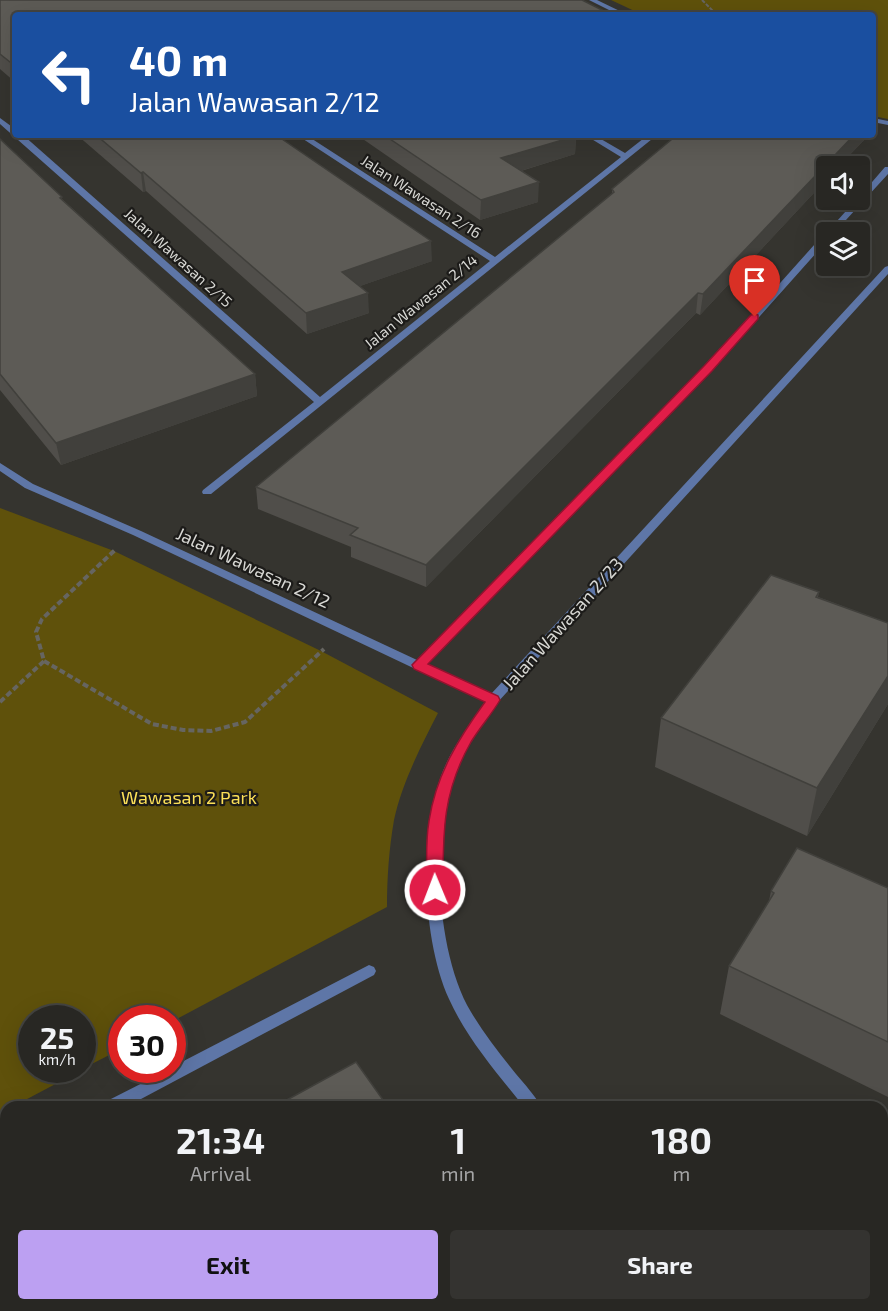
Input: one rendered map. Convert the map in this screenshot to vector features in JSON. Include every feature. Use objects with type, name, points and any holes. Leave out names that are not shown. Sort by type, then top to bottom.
[{"type":"street","points":[[592,0],[618,12]]},
{"type":"street","name":"Jalan Wawasan 2/15","points":[[0,120],[12,130]]},
{"type":"street","name":"Jalan Wawasan 2/15","points":[[21,138],[320,402]]},
{"type":"street","name":"Jalan Wawasan 2/16","points":[[306,138],[495,261]]},
{"type":"street","points":[[593,138],[626,157]]},
{"type":"street","name":"Jalan Wawasan 2/14","points":[[207,492],[649,138]]},
{"type":"street","points":[[840,222],[888,169]]},
{"type":"street","points":[[418,665],[708,369],[816,248]]},
{"type":"street","name":"Jalan Wawasan 2/23","points":[[528,1101],[475,1032],[449,982],[437,925],[433,873],[435,832],[445,782],[465,740],[493,700],[888,269]]},
{"type":"street","name":"Jalan Wawasan 2/12","points":[[0,466],[29,486],[137,533],[493,700]]},
{"type":"street","points":[[122,1101],[369,971]]},
{"type":"path","points":[[702,0],[714,12]]},
{"type":"path","points":[[137,533],[114,551],[42,619],[36,632],[44,661],[152,724],[183,730],[212,731],[245,722],[345,630]]},
{"type":"path","points":[[0,702],[44,661]]},
{"type":"green space","points":[[611,0],[888,0],[888,119],[876,117],[876,12],[637,12]]},
{"type":"green space","name":"Wawasan 2 Park","points":[[0,508],[114,551],[321,651],[438,713],[413,765],[397,806],[390,853],[387,907],[186,1014],[186,1005],[108,1005],[108,1056],[96,1062],[96,1005],[18,1005],[18,1083],[57,1083],[23,1101],[0,1101]]},
{"type":"building","points":[[0,0],[582,0],[606,12],[12,12],[12,64],[0,54]]},
{"type":"building","points":[[100,138],[280,138],[431,241],[342,272],[368,293],[306,313],[143,172],[141,173]]},
{"type":"building","points":[[388,138],[569,138],[501,158],[539,182],[481,200]]},
{"type":"building","points":[[673,138],[851,138],[834,156],[816,156],[816,175],[703,294],[698,293],[426,565],[350,535],[358,528],[256,487],[614,192],[612,189]]},
{"type":"building","points":[[0,139],[62,197],[60,198],[255,374],[56,443],[0,374]]},
{"type":"building","points":[[771,575],[819,592],[816,597],[888,623],[888,676],[817,788],[661,718]]},
{"type":"building","points":[[797,848],[888,888],[888,1042],[729,966],[774,893],[771,891]]},
{"type":"building","points":[[356,1062],[384,1101],[285,1101]]},
{"type":"route","points":[[435,890],[433,873],[436,822],[445,782],[465,740],[493,700],[418,665],[708,369],[755,317]]}]
